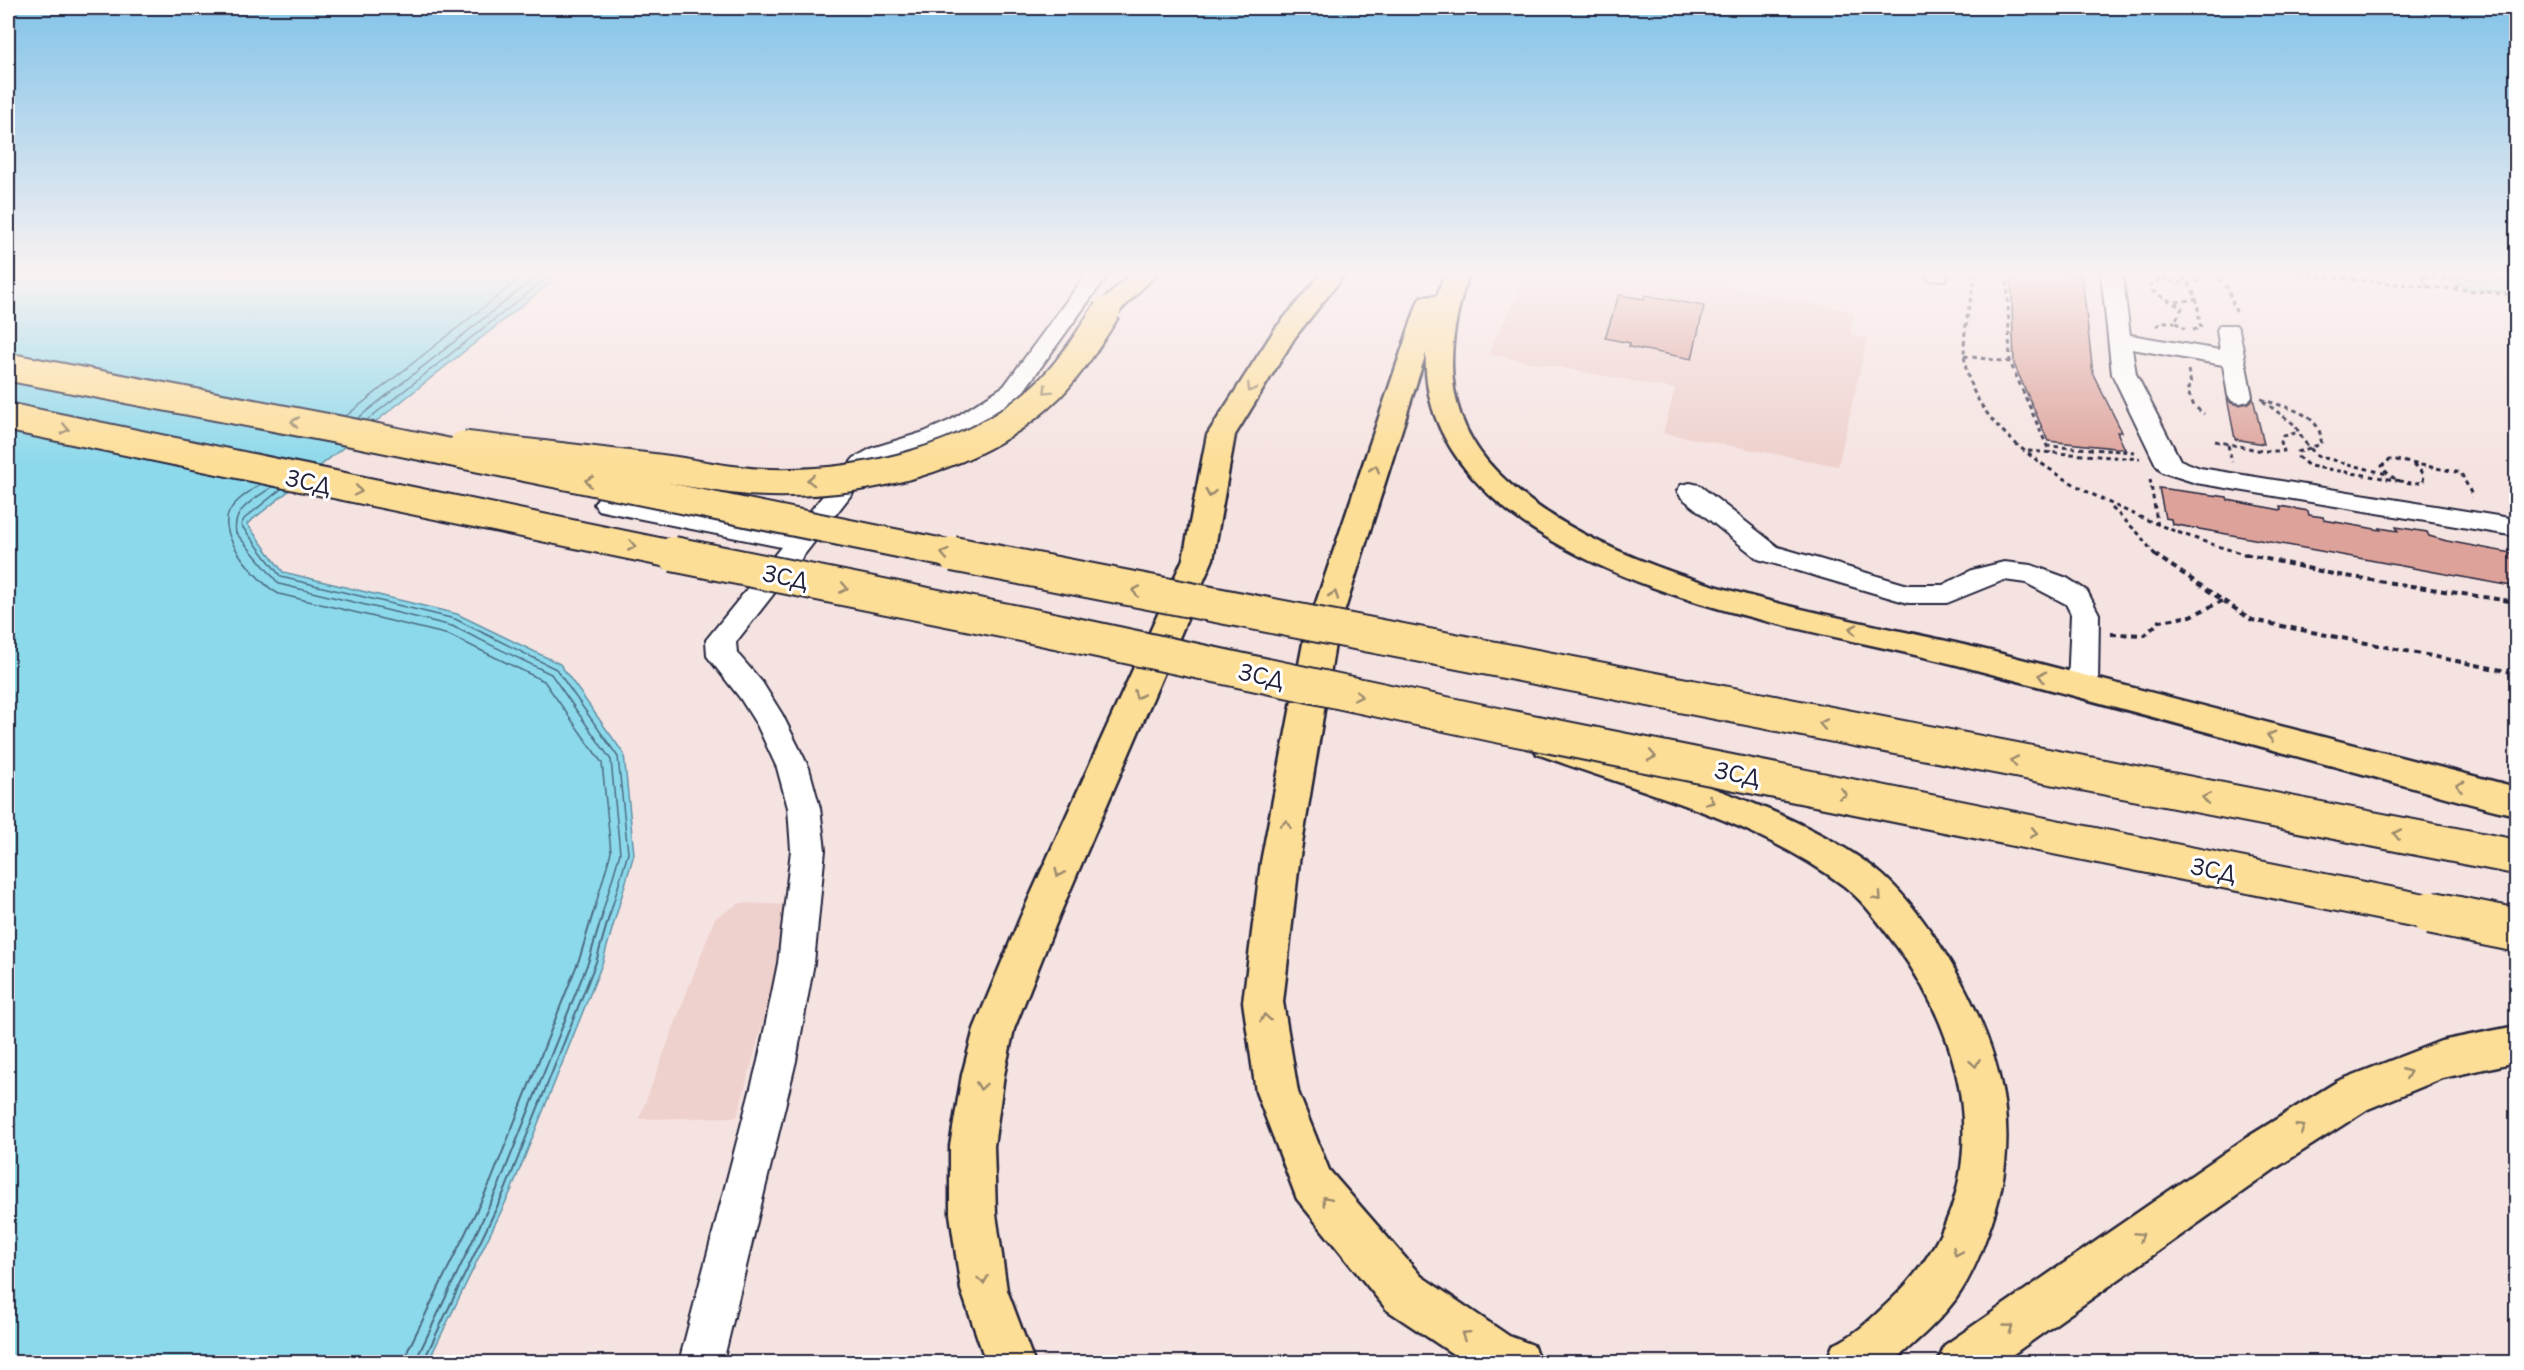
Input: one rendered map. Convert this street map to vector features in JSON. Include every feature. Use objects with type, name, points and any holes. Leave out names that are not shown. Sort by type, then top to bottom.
[{"type":"main road","points":[[340,430],[767,482],[829,480],[881,473],[968,444],[1041,396],[1090,337]]},
{"type":"main road","points":[[1010,1362],[984,1290],[973,1214],[972,1146],[983,1075],[994,1029],[1040,916],[1198,559],[1221,435],[1282,337]]},
{"type":"main road","points":[[1417,337],[1320,638],[1280,862],[1263,1002],[1277,1092],[1313,1184],[1404,1293],[1496,1355],[1516,1362]]},
{"type":"main road","points":[[1440,337],[1436,366],[1444,414],[1478,466],[1511,500],[1566,536],[1665,580],[1758,606],[2083,686],[2517,801]]},
{"type":"main road","points":[[8,367],[340,430],[1061,576],[2517,857]]},
{"type":"main road","name":"ЗСД","points":[[8,417],[468,513],[1042,628],[1497,725],[2517,930]]},
{"type":"main road","points":[[1497,725],[1622,773],[1692,794],[1792,837],[1861,878],[1897,917],[1930,959],[1972,1049],[1986,1128],[1980,1194],[1955,1259],[1914,1311],[1860,1359],[1850,1362]]},
{"type":"main road","points":[[1962,1362],[2252,1160],[2353,1095],[2441,1060],[2517,1044]]},
{"type":"lane","points":[[701,1362],[777,1061],[796,963],[807,887],[808,849],[804,808],[793,768],[771,722],[750,690],[722,656],[721,640],[863,463],[881,453],[933,437],[960,425],[1012,391],[1051,337]]},
{"type":"lane","points":[[2120,337],[2124,374],[2156,436],[2157,467],[2171,466],[2196,475],[2517,528]]},
{"type":"lane","points":[[2233,337],[2231,359],[2253,396]]},
{"type":"lane","points":[[2120,340],[2231,359]]},
{"type":"lane","points":[[1690,491],[1768,553],[1908,594],[1947,594],[1982,577],[2004,571],[2031,574],[2057,585],[2077,598],[2085,614],[2083,686]]},
{"type":"lane","points":[[607,504],[799,542]]},
{"type":"path","points":[[1967,337],[1964,356],[1968,375],[1980,403],[2000,428],[2061,477],[2110,505],[2158,527],[2211,546],[2276,563],[2517,602]]},
{"type":"path","points":[[2009,337],[2010,362],[2050,453]]},
{"type":"path","points":[[1964,356],[2010,362]]},
{"type":"path","points":[[2187,366],[2191,384],[2187,390],[2188,399],[2204,414]]},
{"type":"path","points":[[2253,396],[2295,425],[2308,448],[2324,459],[2366,467],[2401,481]]},
{"type":"path","points":[[2253,396],[2300,412],[2316,423],[2322,439],[2321,444],[2298,452],[2298,457],[2309,466],[2401,481],[2423,482],[2424,474],[2413,465]]},
{"type":"path","points":[[2215,441],[2262,451],[2268,449],[2284,452],[2282,442],[2284,436],[2299,432]]},
{"type":"path","points":[[2046,446],[2136,452],[2132,442]]},
{"type":"path","points":[[2026,451],[2157,467],[2158,527]]},
{"type":"path","points":[[2388,475],[2382,466],[2384,462],[2396,460],[2462,473],[2471,497],[2480,498]]},
{"type":"path","points":[[2110,505],[2138,533],[2156,556],[2252,620],[2517,673]]},
{"type":"path","points":[[2086,629],[2126,636],[2145,635],[2153,622],[2172,616],[2191,616],[2222,601]]},
{"type":"shaded area","points":[[1496,337],[1859,337],[1867,339],[1838,466],[1663,433],[1675,389],[1488,354]]},
{"type":"shaded area","points":[[740,903],[795,905],[737,1117],[639,1119],[715,918]]},
{"type":"water","points":[[8,337],[483,337],[247,524],[283,572],[457,614],[560,664],[624,754],[634,854],[602,964],[511,1191],[428,1362],[8,1362]]},
{"type":"building","points":[[1697,337],[1692,359],[1629,347],[1630,343],[1605,338]]},
{"type":"building","points":[[2013,337],[2089,337],[2093,374],[2122,432],[2117,432],[2125,449],[2048,441],[2014,364]]},
{"type":"building","points":[[2227,398],[2231,403],[2239,405],[2249,403],[2253,398],[2264,444],[2235,439]]},
{"type":"building","points":[[2159,488],[2227,497],[2228,500],[2281,510],[2280,506],[2308,511],[2309,515],[2323,517],[2324,520],[2381,530],[2380,528],[2398,531],[2396,527],[2427,532],[2429,536],[2447,541],[2517,554],[2517,587],[2172,524],[2171,519],[2165,518]]}]
